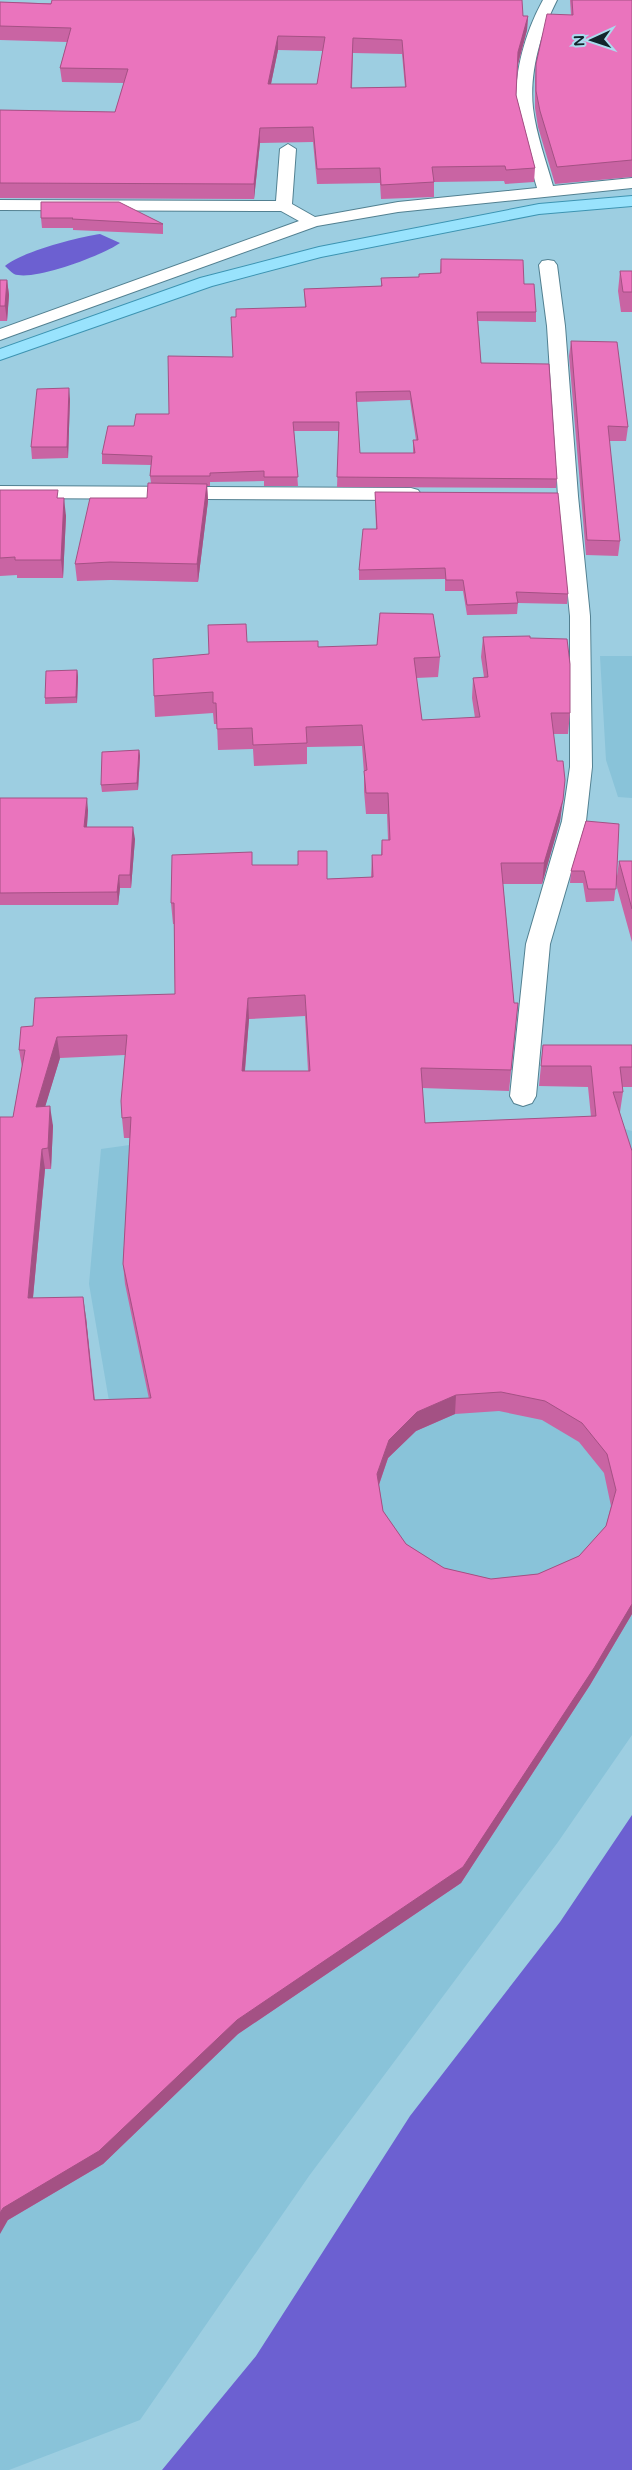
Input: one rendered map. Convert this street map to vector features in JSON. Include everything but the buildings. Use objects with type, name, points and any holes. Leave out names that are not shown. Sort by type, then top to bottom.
[{"type":"main road","points":[[0,355],[206,282],[319,252],[539,209],[632,201]]},
{"type":"street","points":[[546,192],[525,107],[526,88],[537,30],[543,11],[550,0]]},
{"type":"street","points":[[284,206],[288,149]]},
{"type":"street","points":[[0,335],[313,222],[398,206],[632,183]]},
{"type":"street","points":[[4,207],[284,206],[313,222]]},
{"type":"street","points":[[522,1096],[538,944],[574,821],[581,767],[580,616],[558,496],[556,326],[548,266]]},
{"type":"street","points":[[0,492],[431,494]]},
{"type":"shaded area","points":[[100,234],[120,243],[99,254],[68,266],[36,274],[14,274],[5,266],[36,251],[78,238]]},
{"type":"shaded area","points":[[600,656],[632,656],[632,798],[618,797],[606,760]]},
{"type":"shaded area","points":[[584,1118],[632,1131],[632,1735],[558,1842],[309,2176],[140,2420],[9,2470],[0,2470],[0,1406],[109,1401],[89,1284],[101,1149],[144,1143]]},
{"type":"shaded area","points":[[632,1815],[632,2470],[162,2470],[256,2356],[410,2116],[560,1922]]}]
